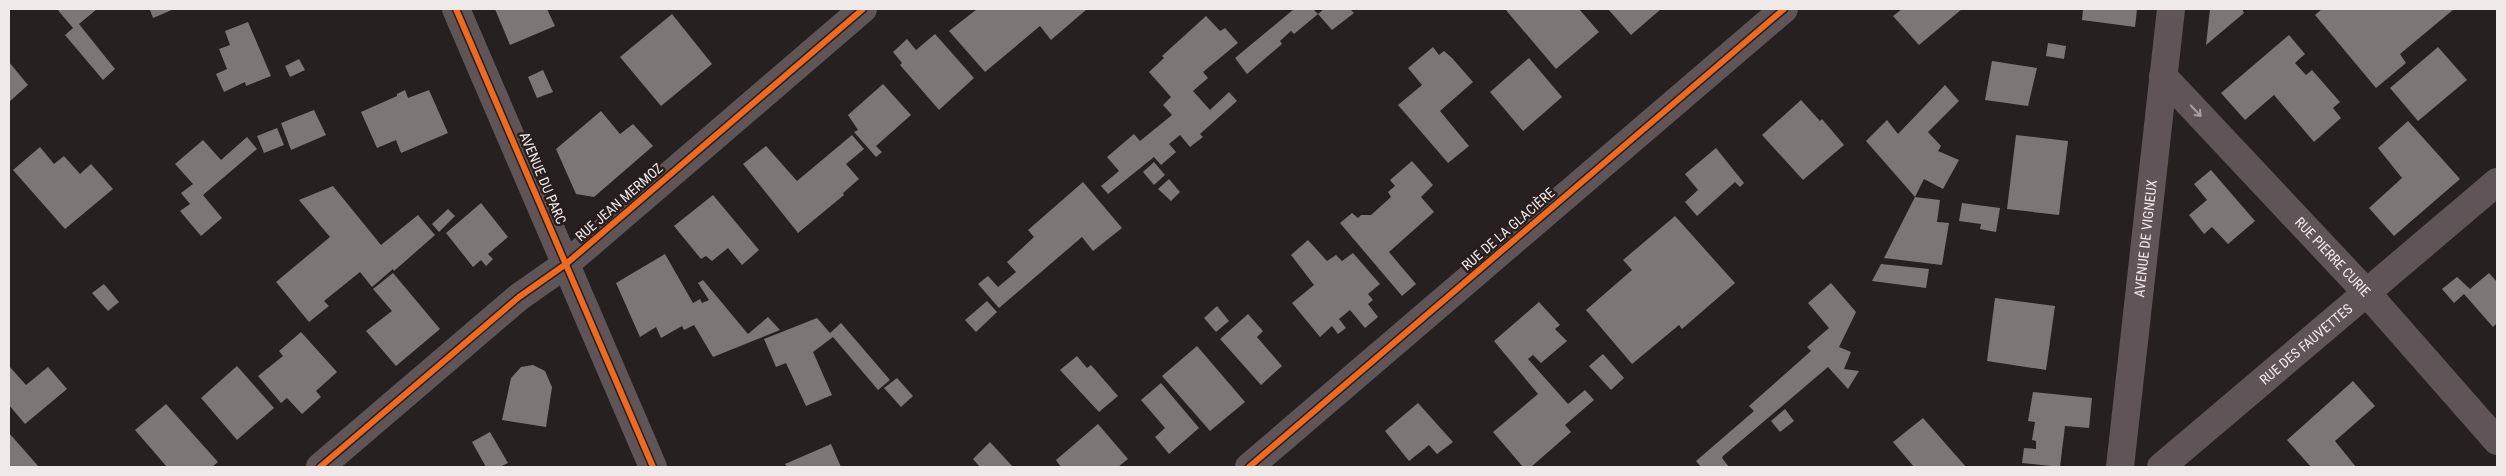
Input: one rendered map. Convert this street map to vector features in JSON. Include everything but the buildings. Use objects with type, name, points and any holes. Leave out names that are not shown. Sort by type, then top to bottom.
[{"type":"street","name":"AVENUE DU PARC","points":[[456,9],[653,467]]},
{"type":"street","name":"RUE JEAN MERMOZ","points":[[320,467],[519,297],[566,264],[863,9]]},
{"type":"street","name":"RUE DE LA GLACIÈRE","points":[[1249,467],[1784,9]]},
{"type":"street","name":"AVENUE DE VIGNEUX","points":[[2120,467],[2171,9]]},
{"type":"street","name":"RUE PIERRE CURIE","points":[[2163,76],[2366,292],[2497,441]]},
{"type":"street","name":"RUE DES FAUVETTES","points":[[2161,467],[2497,182]]},
{"type":"cycle path","points":[[456,9],[653,467]]},
{"type":"cycle path","points":[[320,467],[519,297],[566,264],[863,9]]},
{"type":"cycle path","points":[[1249,467],[1784,9]]}]
